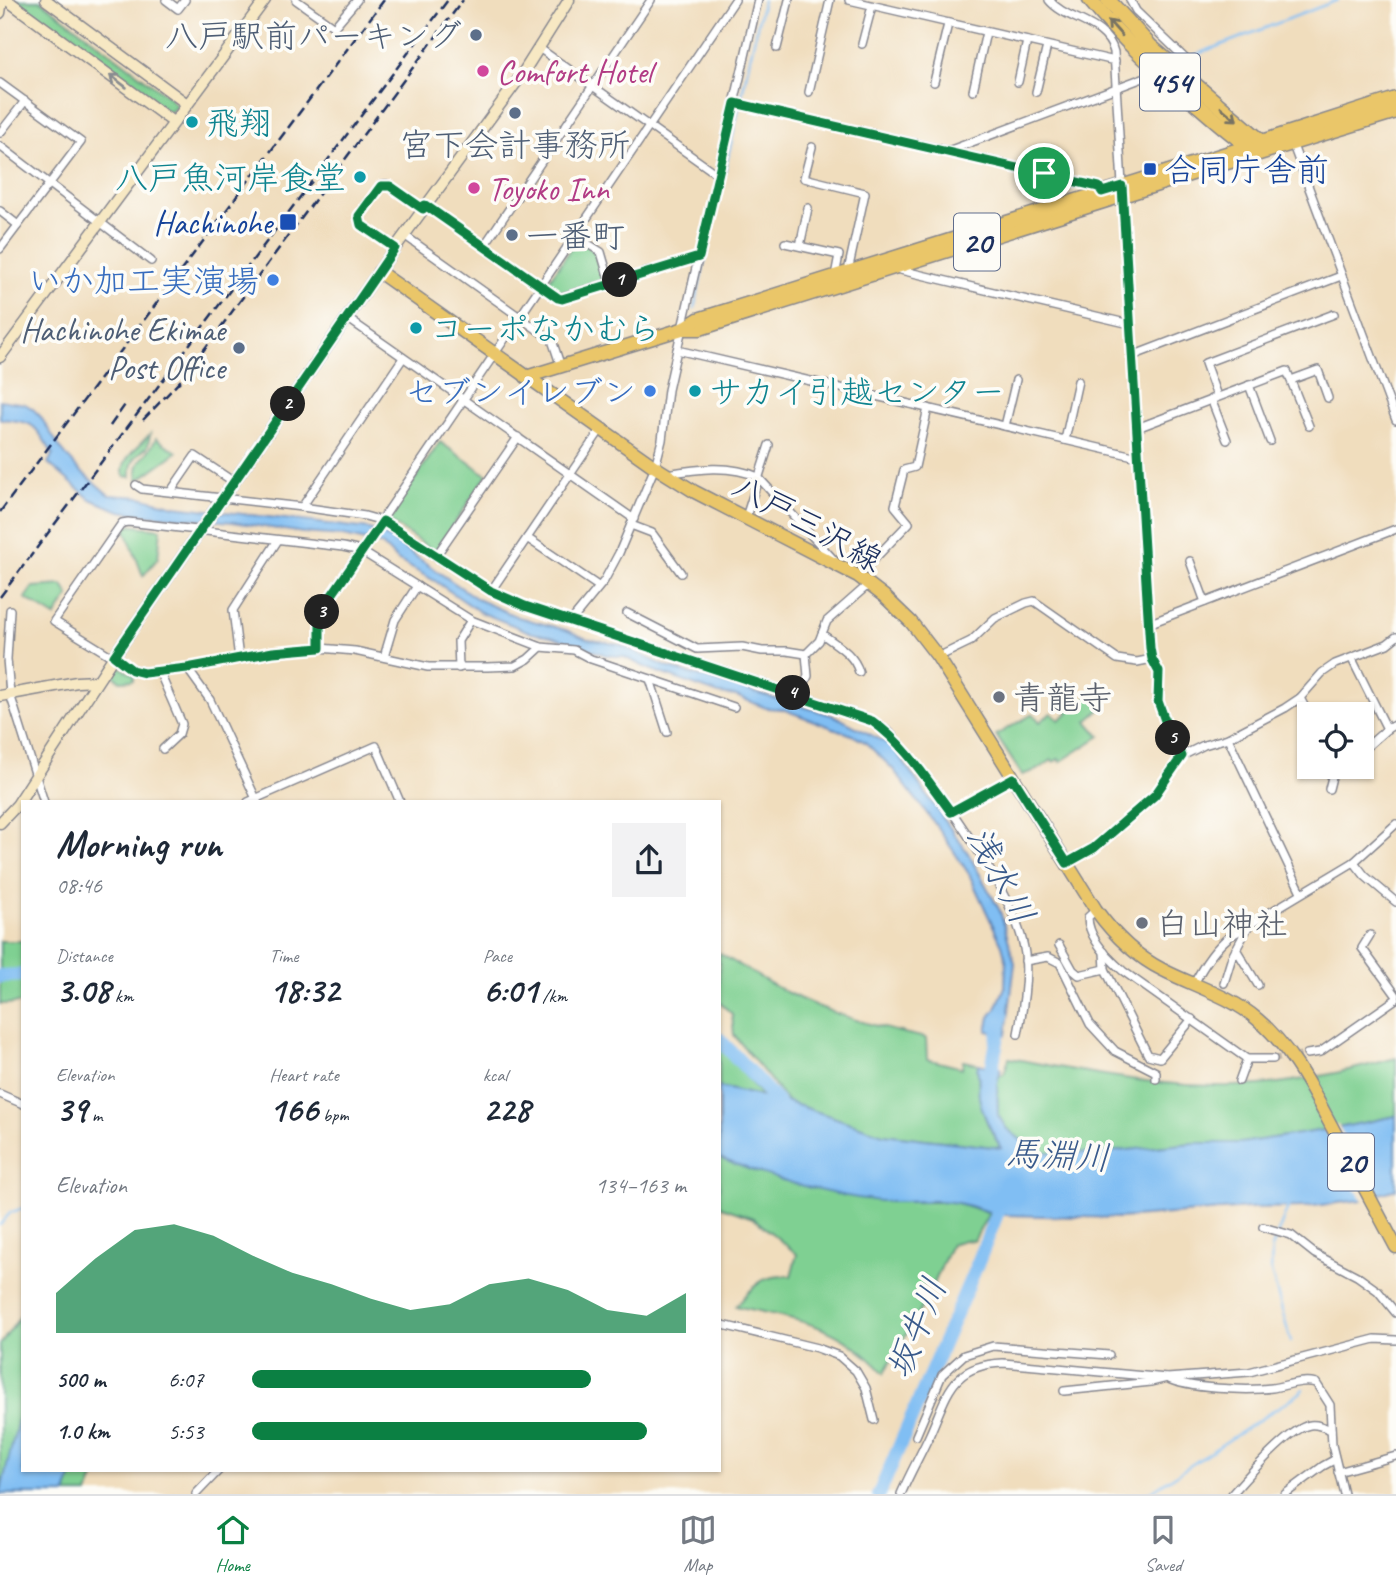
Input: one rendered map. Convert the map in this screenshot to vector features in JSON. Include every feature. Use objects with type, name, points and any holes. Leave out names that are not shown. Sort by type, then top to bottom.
[{"type":"highway","name":"454","points":[[1090,0],[1159,72],[1256,147]]},
{"type":"highway","name":"454","points":[[1108,0],[1150,46],[1256,147]]},
{"type":"highway","points":[[1291,138],[1396,99]]},
{"type":"highway","points":[[1256,147],[1396,111]]},
{"type":"main road","name":"20","points":[[682,329],[700,329],[894,268],[1256,147]]},
{"type":"main road","name":"20","points":[[526,377],[682,329],[698,319],[1102,192],[1122,192]]},
{"type":"main road","name":"八戸三沢線","points":[[379,272],[526,377],[695,492],[839,565],[884,596],[911,622],[938,657],[1096,910],[1124,944],[1143,958],[1241,1007],[1282,1044],[1305,1078],[1396,1247]]},
{"type":"street","points":[[0,13],[5,0],[173,122]]},
{"type":"street","points":[[46,0],[187,104]]},
{"type":"street","points":[[166,0],[178,9],[185,0]]},
{"type":"street","points":[[0,357],[265,0]]},
{"type":"street","points":[[296,0],[334,27],[357,0]]},
{"type":"street","points":[[0,823],[17,805],[114,656],[404,235],[539,48],[569,0]]},
{"type":"street","points":[[484,246],[651,0]]},
{"type":"street","points":[[320,648],[320,616],[327,602],[734,0]]},
{"type":"street","points":[[572,620],[604,580],[661,470],[668,390],[758,0]]},
{"type":"street","points":[[777,48],[789,0]]},
{"type":"street","points":[[809,92],[830,0]]},
{"type":"street","points":[[849,0],[1115,61]]},
{"type":"street","points":[[891,10],[893,0]]},
{"type":"street","points":[[1049,0],[1054,6],[1097,29],[1113,46],[1148,624],[1152,659],[1159,672],[1158,701],[1182,756]]},
{"type":"street","points":[[1130,0],[1136,11],[1192,65],[1180,73]]},
{"type":"street","points":[[862,44],[870,3]]},
{"type":"street","points":[[934,82],[948,23]]},
{"type":"street","points":[[973,91],[986,32]]},
{"type":"street","points":[[1018,82],[1027,41]]},
{"type":"street","points":[[1036,92],[1046,46]]},
{"type":"street","points":[[539,48],[718,175]]},
{"type":"street","points":[[948,151],[1159,72]]},
{"type":"street","points":[[0,83],[81,142],[0,249]]},
{"type":"street","points":[[0,133],[25,101]]},
{"type":"street","points":[[735,103],[1099,187],[1102,192]]},
{"type":"street","points":[[1291,138],[1396,420]]},
{"type":"street","points":[[0,146],[151,261]]},
{"type":"street","points":[[811,147],[804,178],[865,193],[848,271]]},
{"type":"street","points":[[395,248],[361,225],[359,216],[381,186],[386,184],[562,299],[699,257]]},
{"type":"street","points":[[800,246],[808,208]]},
{"type":"street","points":[[0,212],[18,225]]},
{"type":"street","points":[[404,235],[552,340],[561,367]]},
{"type":"street","points":[[575,236],[601,252],[610,284]]},
{"type":"street","points":[[785,243],[839,256],[835,276]]},
{"type":"street","points":[[894,268],[1130,324]]},
{"type":"street","points":[[1132,356],[1341,276]]},
{"type":"street","points":[[1227,440],[1205,363],[1334,314]]},
{"type":"street","points":[[347,318],[652,533],[681,573]]},
{"type":"street","points":[[677,350],[1138,457]]},
{"type":"street","points":[[302,507],[403,358]]},
{"type":"street","points":[[1291,380],[1318,370],[1328,398]]},
{"type":"street","points":[[1137,428],[1287,371],[1309,426]]},
{"type":"street","points":[[1005,426],[1016,380]]},
{"type":"street","points":[[1065,440],[1078,381]]},
{"type":"street","points":[[1250,385],[1270,441]]},
{"type":"street","points":[[858,576],[909,523],[895,506],[904,470],[915,467],[928,408]]},
{"type":"street","points":[[491,591],[601,429]]},
{"type":"street","points":[[436,556],[518,438]]},
{"type":"street","points":[[746,517],[769,445]]},
{"type":"street","points":[[171,491],[195,456],[234,482]]},
{"type":"street","points":[[661,470],[728,468],[758,477],[839,565]]},
{"type":"street","points":[[136,485],[142,489],[302,507],[383,521],[491,591],[525,606],[674,653],[691,662],[872,721],[890,733],[951,812],[993,877],[1015,922],[1023,943],[1025,961],[1018,1034]]},
{"type":"street","points":[[541,647],[515,666],[428,667],[355,651],[320,648],[273,652],[144,673],[132,670],[114,656],[54,621],[122,523],[202,528],[362,549],[471,620],[541,647],[574,650],[591,659],[734,707]]},
{"type":"street","points":[[1148,624],[1396,529]]},
{"type":"street","points":[[527,538],[598,586]]},
{"type":"street","points":[[239,659],[233,610],[278,540]]},
{"type":"street","points":[[1190,561],[1205,602]]},
{"type":"street","points":[[799,695],[808,676],[806,654],[822,635],[827,621],[869,584]]},
{"type":"street","points":[[384,657],[395,621],[417,586]]},
{"type":"street","points":[[938,657],[971,641],[995,618],[1034,601],[1117,659],[1137,662],[1152,659]]},
{"type":"street","points":[[10,610],[5,695],[43,800]]},
{"type":"street","points":[[627,613],[697,649],[742,647],[806,654]]},
{"type":"street","points":[[459,668],[458,641],[471,620]]},
{"type":"street","points":[[822,635],[844,649],[855,662],[859,672]]},
{"type":"street","points":[[1067,863],[1094,848],[1155,795],[1182,756],[1204,745],[1228,738],[1285,708],[1300,698],[1322,673],[1335,664],[1387,644],[1396,637]]},
{"type":"street","points":[[1352,659],[1387,729]]},
{"type":"street","points":[[187,668],[210,700],[253,800],[376,746],[399,800]]},
{"type":"street","points":[[159,671],[182,724],[179,734],[163,749]]},
{"type":"street","points":[[650,679],[667,732]]},
{"type":"street","points":[[5,695],[97,681]]},
{"type":"street","points":[[1300,698],[1302,702]]},
{"type":"street","points":[[1374,740],[1396,724]]},
{"type":"street","points":[[1228,738],[1301,892]]},
{"type":"street","points":[[951,812],[1013,778]]},
{"type":"street","points":[[1329,789],[1332,779]]},
{"type":"street","points":[[1194,984],[1217,946],[1301,892],[1354,862],[1396,824]]},
{"type":"street","points":[[1354,862],[1365,876],[1396,902]]},
{"type":"street","points":[[1096,910],[1088,917],[1089,927],[1104,952],[1123,971],[1247,1059],[1273,1059]]},
{"type":"street","points":[[1224,983],[1236,949],[1250,924]]},
{"type":"street","points":[[1307,1054],[1320,1052],[1396,997],[1362,948],[1370,935]]},
{"type":"street","points":[[1059,945],[1079,975],[1105,969]]},
{"type":"street","points":[[1236,949],[1258,985]]},
{"type":"street","points":[[1104,952],[1105,969],[1148,1055],[1160,1059],[1192,1019]]},
{"type":"street","points":[[1025,961],[1048,957],[1060,963],[1090,1024],[1115,1051],[1156,1072],[1156,1079]]},
{"type":"street","points":[[1240,1081],[1247,1059]]},
{"type":"street","points":[[0,1094],[21,1103]]},
{"type":"street","points":[[1263,1227],[1291,1235],[1315,1254],[1357,1276],[1378,1291],[1396,1313]]},
{"type":"street","points":[[721,1324],[839,1356],[856,1371],[866,1388],[874,1420]]},
{"type":"street","points":[[901,1494],[930,1436],[942,1402],[956,1381],[973,1368],[1003,1363],[1167,1378],[1248,1372],[1375,1339],[1396,1340]]},
{"type":"street","points":[[916,1436],[942,1375],[964,1355],[993,1346],[1109,1355]]},
{"type":"street","points":[[1064,1391],[1167,1378],[1176,1383],[1231,1389],[1316,1383],[1329,1405],[1335,1460],[1344,1494]]},
{"type":"street","points":[[1232,1494],[1270,1454],[1301,1428],[1315,1425],[1331,1430]]},
{"type":"street","points":[[1338,1472],[1396,1456]]},
{"type":"street","points":[[1285,1494],[1335,1460]]},
{"type":"street","points":[[196,1494],[217,1472]]},
{"type":"green space","points":[[17,0],[40,0],[169,97],[177,107],[170,112],[161,108]]},
{"type":"green space","points":[[576,241],[593,250],[607,279],[560,294],[547,283]]},
{"type":"green space","points":[[150,434],[148,446],[133,462],[131,477],[124,476],[127,459]]},
{"type":"green space","points":[[156,438],[177,452],[138,480],[139,462]]},
{"type":"green space","points":[[440,442],[487,475],[435,552],[387,520]]},
{"type":"green space","points":[[127,525],[161,529],[158,558],[143,576],[125,528]]},
{"type":"green space","points":[[63,585],[69,596],[55,617],[25,598],[33,587]]},
{"type":"green space","points":[[118,666],[134,675],[134,680],[120,681],[110,672],[112,667]]},
{"type":"green space","points":[[1069,694],[1077,705],[1091,694],[1098,702],[1101,709],[1087,721],[1100,736],[1060,762],[1059,759],[1053,762],[1052,760],[1039,769],[1022,775],[996,735],[1033,714],[1040,722],[1051,713],[1059,720],[1069,712],[1060,702]]},
{"type":"green space","points":[[0,941],[21,941],[21,1003],[0,1004]]},
{"type":"green space","points":[[721,954],[777,987],[837,1014],[926,1038],[927,1059],[962,1068],[963,1061],[979,1064],[979,1097],[985,1117],[1002,1148],[883,1134],[788,1102],[734,1035],[732,1014],[721,1004]]},
{"type":"green space","points":[[721,1050],[733,1061],[762,1096],[721,1087]]},
{"type":"green space","points":[[1009,1058],[1133,1079],[1228,1086],[1294,1081],[1396,1058],[1396,1116],[1241,1143],[1193,1143],[1100,1153],[1036,1152],[1006,1128],[998,1115],[997,1083],[999,1075],[1004,1074]]},
{"type":"green space","points":[[721,1159],[754,1171],[843,1195],[891,1202],[955,1202],[989,1213],[974,1241],[964,1240],[951,1244],[934,1284],[921,1286],[917,1294],[922,1307],[884,1373],[867,1356],[834,1334],[816,1326],[736,1306],[759,1282],[772,1277],[791,1276],[797,1254],[753,1218],[721,1207]]},
{"type":"green space","points":[[21,1315],[21,1409],[0,1491],[0,1345]]},
{"type":"green space","points":[[72,1472],[96,1472],[88,1494],[66,1494]]},
{"type":"water","points":[[0,400],[25,404],[33,409],[76,467],[109,495],[140,497],[175,506],[370,529],[386,536],[479,600],[518,617],[566,630],[587,639],[621,645],[667,667],[835,716],[885,742],[897,753],[968,853],[1000,911],[1015,963],[1006,1035],[987,1031],[990,1017],[1005,987],[1006,960],[1002,945],[969,874],[892,768],[865,742],[782,709],[766,708],[736,696],[719,694],[649,669],[624,657],[606,655],[551,636],[532,633],[480,612],[435,581],[397,560],[382,545],[376,543],[343,536],[233,522],[120,511],[90,499],[48,463],[53,454],[33,426],[0,419]]},
{"type":"water","name":"馬淵川","points":[[979,1064],[1001,1069],[997,1083],[998,1115],[1006,1128],[1036,1152],[1100,1153],[1193,1143],[1241,1143],[1396,1116],[1396,1189],[1362,1200],[1305,1207],[1248,1208],[1119,1218],[1004,1215],[949,1202],[892,1202],[826,1192],[721,1159],[721,1087],[788,1102],[883,1134],[1001,1148],[981,1104],[977,1069]]},
{"type":"water","points":[[21,1408],[21,1472],[72,1472],[66,1494],[0,1494]]},
{"type":"pier","points":[[1338,1125],[1372,1181],[1377,1197],[1364,1202],[1353,1186],[1352,1179],[1323,1127]]},
{"type":"waterway","points":[[694,309],[763,0]]},
{"type":"waterway","points":[[1195,55],[1338,0]]},
{"type":"waterway","points":[[0,976],[21,975]]},
{"type":"waterway","name":"浅水川","points":[[989,1084],[1002,1014]]},
{"type":"waterway","points":[[721,1041],[777,1101],[782,1116]]},
{"type":"waterway","name":"坂牛川","points":[[879,1494],[1004,1196]]},
{"type":"waterway","points":[[1288,1207],[1272,1248],[1271,1271],[1291,1342]]},
{"type":"waterway","points":[[0,1225],[10,1213],[21,1209]]},
{"type":"waterway","points":[[1147,1494],[1303,1389]]},
{"type":"tunnel","points":[[1273,1059],[1307,1054]]},
{"type":"railway","points":[[0,512],[384,0]]},
{"type":"railway","points":[[0,597],[448,0]]},
{"type":"railway","points":[[143,420],[183,378],[463,0]]},
{"type":"railway","points":[[110,426],[127,402]]},
{"type":"place","name":"八戸駅前パーキング","points":[[476,35]]},
{"type":"place","name":"Comfort Hotel","points":[[483,71]]},
{"type":"place","name":"宮下会計事務所","points":[[515,113]]},
{"type":"place","name":"飛翔","points":[[192,122]]},
{"type":"place","name":"合同庁舎前","points":[[1150,169]]},
{"type":"place","name":"八戸魚河岸食堂","points":[[360,177]]},
{"type":"place","name":"Toyoko Inn","points":[[474,188]]},
{"type":"place","name":"Hachinohe","points":[[288,222]]},
{"type":"place","name":"一番町","points":[[512,235]]},
{"type":"place","name":"いか加工実演場","points":[[273,280]]},
{"type":"place","name":"コーポなかむら","points":[[416,328]]},
{"type":"place","name":"Hachinohe Ekimae Post Office","points":[[239,348]]},
{"type":"place","name":"セブンイレブン","points":[[650,391]]},
{"type":"place","name":"サカイ引越センター","points":[[695,391]]},
{"type":"place","name":"青龍寺","points":[[999,697]]},
{"type":"place","name":"白山神社","points":[[1142,923]]},
{"type":"route","points":[[735,103],[1044,173],[1099,187],[1102,192],[1122,186],[1150,648],[1159,672],[1158,701],[1182,756],[1155,795],[1094,848],[1067,863],[1013,778],[951,812],[890,733],[872,721],[691,662],[674,653],[525,606],[491,591],[383,521],[320,616],[320,648],[273,652],[144,673],[132,670],[114,656],[395,248],[361,225],[359,220],[359,216],[381,186],[390,186],[423,209],[425,205],[562,299],[699,257],[735,103]]}]
